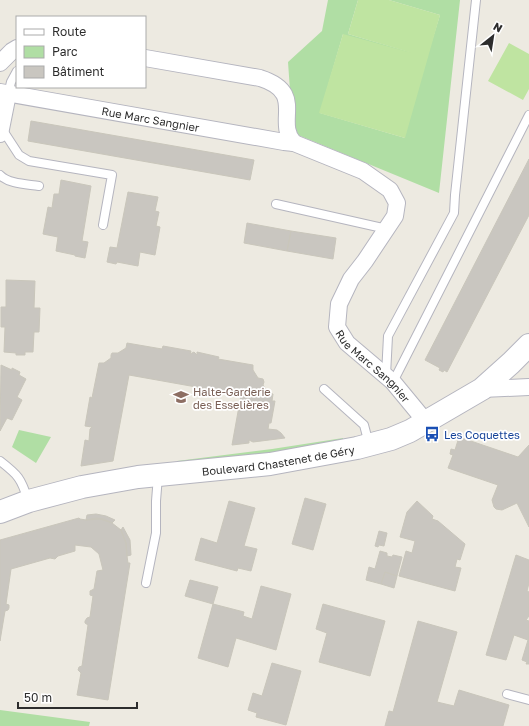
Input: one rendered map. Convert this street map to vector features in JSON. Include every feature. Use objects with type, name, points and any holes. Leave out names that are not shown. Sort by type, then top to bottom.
[{"type":"street","points":[[0,63],[16,49]]},
{"type":"street","points":[[146,58],[260,78],[272,82],[279,87],[286,99],[288,132],[290,139],[294,143]]},
{"type":"street","name":"Rue Marc Sangnier","points":[[4,93],[294,143],[363,171],[390,190],[397,203],[396,216],[365,261],[351,278],[339,304],[337,327],[347,343],[389,379],[426,422]]},
{"type":"street","points":[[1,131],[4,93]]},
{"type":"street","name":"Boulevard Chastenet de Géry","points":[[0,512],[29,501],[82,487],[138,477],[270,464],[391,439],[410,431],[482,388],[529,345]]},
{"type":"street","points":[[482,388],[529,386]]},
{"type":"lane","points":[[389,379],[388,336],[454,213],[476,0]]},
{"type":"lane","points":[[4,93],[16,73]]},
{"type":"lane","points":[[389,379],[529,115]]},
{"type":"lane","points":[[1,131],[19,154],[29,161],[112,175],[103,225]]},
{"type":"lane","points":[[0,175],[9,181],[39,186]]},
{"type":"lane","points":[[276,204],[387,229]]},
{"type":"lane","points":[[324,389],[364,425],[369,444]]},
{"type":"lane","points":[[0,461],[15,473],[23,483],[29,501]]},
{"type":"lane","points":[[146,583],[156,533],[158,475]]},
{"type":"lane","points":[[507,694],[529,700]]},
{"type":"green space","points":[[328,0],[358,0],[348,34],[427,57],[440,15],[389,0],[460,0],[439,193],[293,133],[288,62],[322,31]],"holes":[[[343,34],[405,138],[320,113]]]},
{"type":"green space","points":[[358,0],[389,0],[440,15],[405,138],[319,113],[343,34],[412,53],[348,34]]},
{"type":"green space","points":[[509,43],[529,54],[529,89],[523,100],[488,81]]},
{"type":"green space","points":[[19,430],[51,437],[36,463],[12,447]]},
{"type":"green space","points":[[343,438],[343,441],[273,453],[178,464],[177,461],[272,449]]},
{"type":"green space","points":[[0,710],[90,722],[89,726],[0,726]]},
{"type":"building","points":[[31,121],[254,160],[250,180],[28,141]]},
{"type":"building","points":[[529,159],[529,215],[447,372],[444,370],[443,372],[439,370],[440,368],[425,360]]},
{"type":"building","points":[[61,180],[91,186],[82,241],[88,242],[85,258],[56,251],[58,237],[43,234],[48,207],[52,208],[54,194],[59,194]]},
{"type":"building","points":[[128,192],[158,197],[155,211],[159,212],[156,226],[160,227],[155,255],[140,252],[138,266],[117,262],[116,264],[107,262],[110,247],[117,248]]},
{"type":"building","points":[[247,223],[291,231],[287,251],[244,243]]},
{"type":"building","points":[[291,231],[336,238],[333,259],[287,251]]},
{"type":"building","points":[[6,280],[35,281],[34,308],[40,308],[39,332],[34,332],[33,352],[25,352],[25,355],[16,355],[16,353],[4,352],[5,327],[1,327],[1,307],[6,307]]},
{"type":"building","points":[[127,343],[162,349],[163,346],[191,351],[190,354],[194,352],[197,355],[197,352],[219,357],[218,359],[253,365],[253,370],[258,378],[263,379],[263,385],[268,393],[273,394],[272,401],[275,401],[271,423],[269,423],[268,429],[277,430],[285,438],[253,442],[249,440],[249,443],[232,445],[241,395],[129,375],[113,461],[81,466],[85,440],[89,441],[90,429],[92,427],[85,426],[90,397],[92,398],[99,363],[104,363],[111,358],[112,353],[118,353],[126,348]]},
{"type":"building","points":[[1,365],[20,372],[19,375],[26,379],[17,397],[22,400],[12,420],[7,418],[0,431]]},
{"type":"building","points":[[459,437],[518,457],[529,445],[529,527],[517,503],[502,510],[494,507],[492,500],[498,485],[448,468],[453,455],[450,454],[451,449],[455,450]]},
{"type":"building","points":[[305,498],[326,504],[313,550],[292,544]]},
{"type":"building","points":[[229,501],[255,508],[244,546],[257,549],[251,571],[238,568],[237,571],[195,560],[201,538],[217,543]]},
{"type":"building","points":[[417,501],[433,516],[432,519],[438,521],[465,544],[460,560],[457,559],[455,567],[461,568],[455,591],[399,576],[406,551],[412,553],[415,541],[400,537],[407,512]]},
{"type":"building","points":[[96,514],[115,520],[112,523],[100,519],[86,520],[87,515]]},
{"type":"building","points":[[79,518],[86,520],[96,518],[104,519],[121,530],[126,543],[128,563],[130,563],[108,700],[77,695],[81,673],[78,670],[79,667],[82,666],[88,625],[85,621],[90,617],[93,596],[90,595],[90,591],[94,589],[97,571],[103,570],[99,554],[91,547],[75,545],[75,551],[58,556],[55,559],[50,558],[11,569],[6,604],[9,605],[9,608],[5,611],[0,641],[0,540]]},
{"type":"building","points":[[123,527],[130,540],[131,555],[127,556],[126,543],[121,530]]},
{"type":"building","points":[[379,531],[387,533],[384,546],[379,545],[378,547],[375,546]]},
{"type":"building","points":[[380,551],[387,553],[387,556],[392,557],[393,555],[402,557],[397,576],[385,572],[381,584],[366,580],[369,567],[375,569]]},
{"type":"building","points":[[516,555],[529,560],[529,583],[527,591],[529,592],[529,616],[526,620],[529,621],[529,664],[526,664],[527,662],[522,660],[528,640],[514,635],[506,660],[486,655]]},
{"type":"building","points":[[385,572],[397,576],[394,588],[381,584]]},
{"type":"building","points":[[190,580],[218,587],[213,604],[185,596]]},
{"type":"building","points":[[261,586],[291,594],[276,650],[236,638],[228,667],[198,658],[213,604],[244,612],[243,616],[252,619]]},
{"type":"building","points":[[323,604],[385,621],[370,676],[319,662],[327,633],[316,629]]},
{"type":"building","points":[[418,621],[457,632],[437,702],[454,706],[459,690],[509,705],[503,726],[385,726],[389,711],[393,712]]},
{"type":"building","points":[[272,663],[301,671],[286,725],[256,717],[257,713],[248,710],[253,693],[262,696]]},
{"type":"place","name":"Halte-Garderie des Esselières","points":[[181,397]]},
{"type":"place","name":"Les Coquettes","points":[[432,434]]}]
